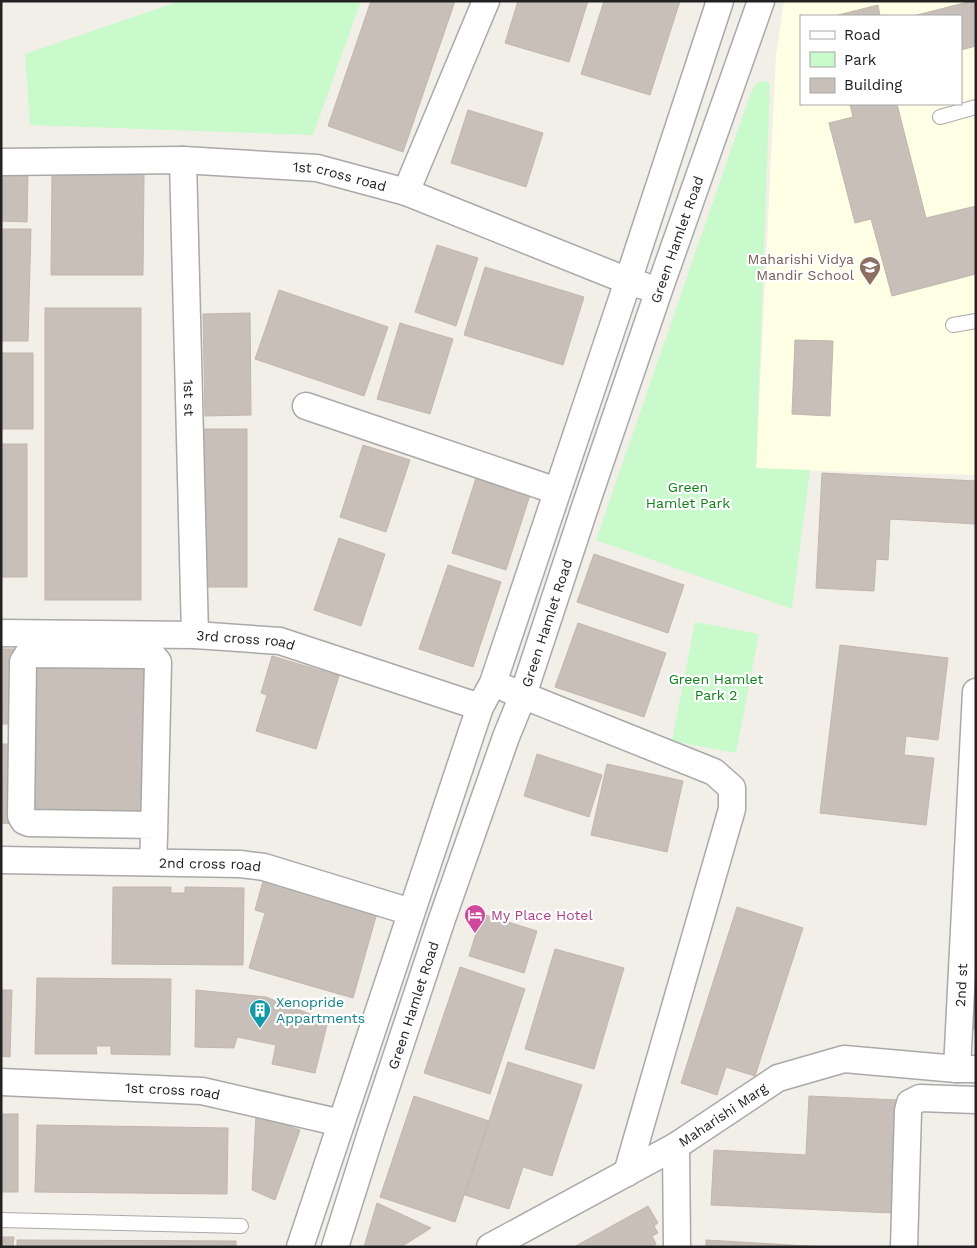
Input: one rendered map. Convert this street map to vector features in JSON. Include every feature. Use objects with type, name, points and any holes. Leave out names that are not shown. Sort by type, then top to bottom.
[{"type":"street","points":[[406,192],[486,1]]},
{"type":"street","points":[[300,1247],[480,707],[493,683],[720,1]]},
{"type":"street","name":"Green Hamlet Road","points":[[335,1247],[438,931],[506,737],[523,695],[658,290],[761,1]]},
{"type":"street","name":"1st cross road","points":[[1,162],[183,160],[317,168],[406,192],[628,281],[658,290]]},
{"type":"street","name":"1st st","points":[[183,160],[195,635]]},
{"type":"street","points":[[306,406],[556,491]]},
{"type":"street","name":"3rd cross road","points":[[1,633],[195,635],[280,641],[480,707]]},
{"type":"street","points":[[153,862],[154,825],[158,662],[154,657],[148,655],[28,654],[23,662],[21,816],[24,821],[154,825]]},
{"type":"street","points":[[493,683],[714,772],[732,788],[732,809],[627,1173]]},
{"type":"street","name":"2nd st","points":[[966,1069],[976,692]]},
{"type":"street","name":"2nd cross road","points":[[1,860],[240,864],[264,867],[412,912]]},
{"type":"street","name":"Maharishi Marg","points":[[490,1247],[676,1146],[778,1078],[844,1059],[966,1069]]},
{"type":"street","name":"1st cross road","points":[[1,1082],[202,1090],[341,1123]]},
{"type":"street","points":[[904,1247],[908,1111],[910,1103],[920,1098],[976,1100]]},
{"type":"street","points":[[676,1146],[677,1247]]},
{"type":"lane","points":[[940,117],[976,107]]},
{"type":"lane","points":[[953,325],[976,322]]},
{"type":"lane","points":[[1,1220],[241,1226]]},
{"type":"shaded area","name":"Maharishi Vidya Mandir School","points":[[784,1],[976,1],[976,475],[756,469],[776,55]]},
{"type":"green space","points":[[180,1],[361,1],[313,135],[30,125],[25,54]]},
{"type":"green space","name":"Green Hamlet Park","points":[[764,81],[770,83],[756,468],[810,470],[792,609],[596,540],[751,92],[757,83]]},
{"type":"green space","name":"Green Hamlet Park 2","points":[[695,622],[759,634],[736,753],[672,741]]},
{"type":"building","points":[[371,1],[455,1],[403,152],[328,126]]},
{"type":"building","points":[[518,1],[588,1],[569,62],[505,43]]},
{"type":"building","points":[[604,1],[680,1],[650,95],[581,74]]},
{"type":"building","points":[[976,1],[976,46],[962,50],[962,15],[917,15]]},
{"type":"building","points":[[878,5],[880,15],[838,15]]},
{"type":"building","points":[[850,105],[897,105],[926,218],[976,206],[976,274],[892,296],[871,219],[855,223],[829,123],[853,117]]},
{"type":"building","points":[[468,110],[543,133],[526,187],[451,163]]},
{"type":"building","points":[[1,173],[28,173],[27,222],[1,221]]},
{"type":"building","points":[[52,173],[144,173],[143,275],[51,275]]},
{"type":"building","points":[[1,229],[31,229],[28,341],[1,341]]},
{"type":"building","points":[[437,245],[478,258],[456,326],[415,312]]},
{"type":"building","points":[[485,267],[584,297],[563,365],[464,335]]},
{"type":"building","points":[[279,290],[388,327],[364,396],[255,359]]},
{"type":"building","points":[[45,308],[141,308],[141,600],[45,600]]},
{"type":"building","points":[[250,313],[251,415],[205,416],[203,314]]},
{"type":"building","points":[[400,323],[453,339],[430,414],[377,399]]},
{"type":"building","points":[[795,340],[833,341],[830,416],[792,414]]},
{"type":"building","points":[[1,353],[33,353],[33,429],[1,429]]},
{"type":"building","points":[[201,429],[247,429],[247,587],[201,587]]},
{"type":"building","points":[[1,444],[27,444],[27,577],[1,577]]},
{"type":"building","points":[[363,445],[410,460],[386,532],[340,517]]},
{"type":"building","points":[[822,473],[976,481],[976,524],[890,519],[888,560],[876,559],[874,591],[816,588]]},
{"type":"building","points":[[476,478],[530,495],[506,570],[452,553]]},
{"type":"building","points":[[339,538],[385,554],[361,626],[314,610]]},
{"type":"building","points":[[594,554],[684,585],[668,633],[577,602]]},
{"type":"building","points":[[448,565],[501,582],[473,667],[419,649]]},
{"type":"building","points":[[578,623],[666,653],[644,717],[555,687]]},
{"type":"building","points":[[840,645],[948,658],[938,740],[906,736],[904,755],[934,758],[926,825],[820,813]]},
{"type":"building","points":[[1,649],[16,649],[17,724],[1,724]]},
{"type":"building","points":[[272,656],[339,676],[316,749],[256,731],[267,695],[261,693]]},
{"type":"building","points":[[29,658],[148,659],[146,818],[28,818]]},
{"type":"building","points":[[1,744],[16,744],[15,824],[1,823]]},
{"type":"building","points":[[537,754],[602,775],[589,817],[524,796]]},
{"type":"building","points":[[607,764],[683,781],[667,852],[591,835]]},
{"type":"building","points":[[263,881],[377,913],[353,998],[249,968],[265,913],[255,910]]},
{"type":"building","points":[[113,887],[171,887],[171,893],[185,893],[185,887],[244,888],[243,965],[112,964]]},
{"type":"building","points":[[737,907],[803,928],[755,1076],[726,1067],[717,1095],[681,1083]]},
{"type":"building","points":[[482,914],[537,931],[524,973],[469,956]]},
{"type":"building","points":[[555,949],[624,968],[594,1069],[525,1049]]},
{"type":"building","points":[[975,950],[976,1029],[973,1029]]},
{"type":"building","points":[[460,967],[525,989],[490,1094],[424,1073]]},
{"type":"building","points":[[37,978],[171,979],[170,1055],[111,1054],[111,1046],[96,1046],[97,1054],[35,1054]]},
{"type":"building","points":[[1,990],[12,990],[10,1057],[1,1056]]},
{"type":"building","name":"Xenopride Appartments","points":[[196,990],[266,997],[328,1021],[315,1073],[272,1064],[276,1045],[237,1037],[234,1048],[195,1047]]},
{"type":"building","points":[[508,1062],[582,1085],[552,1176],[523,1167],[509,1209],[465,1195]]},
{"type":"building","points":[[414,1096],[489,1121],[455,1222],[380,1197]]},
{"type":"building","points":[[809,1096],[898,1100],[892,1213],[711,1205],[714,1150],[806,1155]]},
{"type":"building","points":[[1,1114],[18,1114],[18,1192],[1,1192]]},
{"type":"building","points":[[256,1115],[300,1130],[275,1200],[252,1190]]},
{"type":"building","points":[[37,1125],[228,1128],[227,1194],[35,1192]]},
{"type":"building","points":[[377,1203],[431,1228],[401,1247],[364,1247]]},
{"type":"building","points":[[648,1206],[658,1223],[654,1226],[658,1233],[652,1236],[656,1244],[653,1247],[574,1247]]},
{"type":"building","points":[[1,1237],[14,1237],[13,1247],[1,1247]]},
{"type":"building","points":[[17,1240],[236,1241],[236,1247],[17,1247]]},
{"type":"building","points":[[706,1240],[825,1247],[706,1247]]},
{"type":"place","name":"Maharishi Vidya Mandir School","points":[[870,286]]},
{"type":"place","name":"My Place Hotel","points":[[475,934]]},
{"type":"place","name":"Xenopride Appartments","points":[[260,1029]]}]
